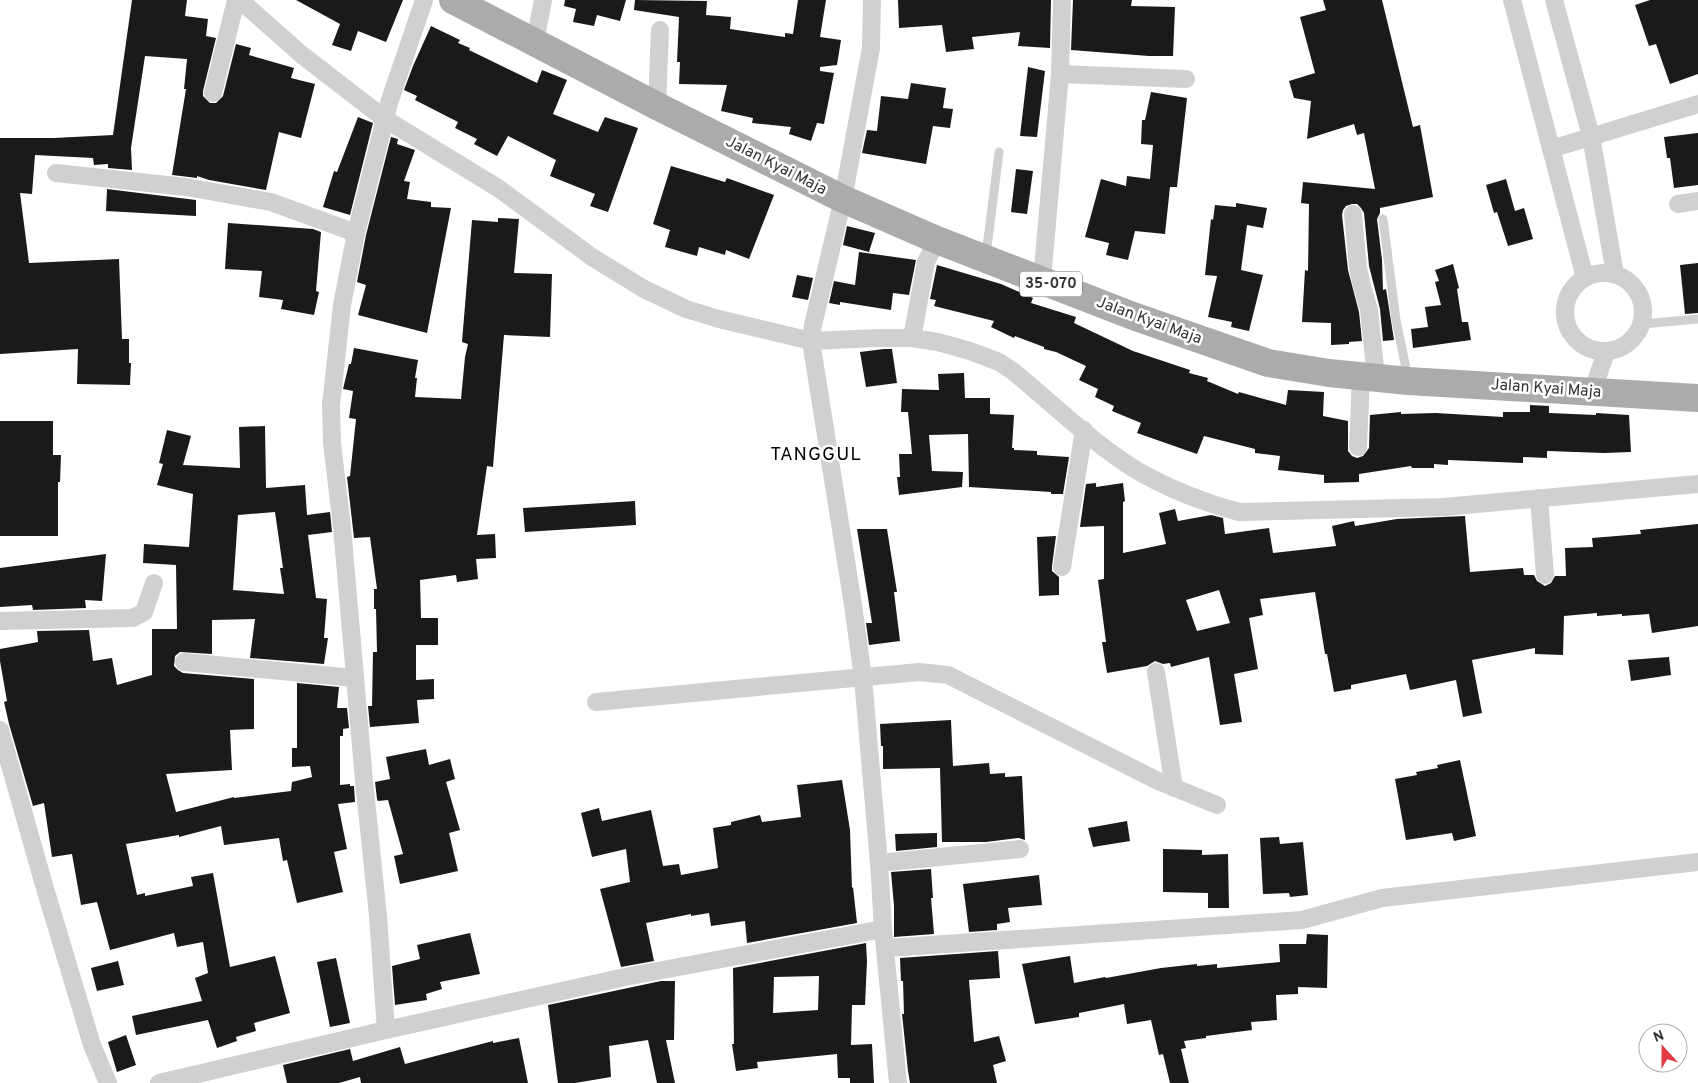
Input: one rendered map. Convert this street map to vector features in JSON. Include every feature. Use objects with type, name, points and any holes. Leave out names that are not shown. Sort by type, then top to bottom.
[{"type":"main road","name":"Jalan Kyai Maja","points":[[453,0],[844,200],[936,240],[985,257],[1133,316],[1268,363],[1329,373],[1408,381],[1698,398]]},
{"type":"street","points":[[213,93],[236,0]]},
{"type":"street","points":[[240,0],[302,54],[389,103],[498,188],[592,257],[644,289],[686,309],[719,319],[812,333],[878,338],[913,326]]},
{"type":"street","points":[[386,1030],[378,916],[364,781],[342,527],[332,443],[331,405],[342,305],[356,233],[389,103],[424,0]]},
{"type":"street","points":[[535,42],[543,0]]},
{"type":"street","points":[[872,0],[871,48],[844,200],[812,333],[854,605],[863,678],[883,929],[898,1083]]},
{"type":"street","points":[[1042,280],[1060,74],[1062,0]]},
{"type":"street","points":[[1512,0],[1585,278]]},
{"type":"street","points":[[1554,0],[1591,136],[1615,274]]},
{"type":"street","points":[[657,106],[660,30]]},
{"type":"street","points":[[1060,74],[1186,80]]},
{"type":"street","points":[[1551,149],[1698,104]]},
{"type":"street","points":[[56,173],[186,187],[271,202],[356,233]]},
{"type":"street","points":[[1678,204],[1698,201]]},
{"type":"street","points":[[1352,214],[1358,268],[1369,310],[1368,377],[1358,447]]},
{"type":"street","points":[[913,326],[926,262],[936,240]]},
{"type":"street","points":[[1600,273],[1615,274],[1629,281],[1639,293],[1644,308],[1642,324],[1637,335],[1629,343],[1618,349],[1606,352],[1591,350],[1578,342],[1569,330],[1565,316],[1566,301],[1574,288],[1585,278],[1600,273]]},
{"type":"street","points":[[913,326],[938,342],[999,362],[1014,372],[1102,446],[1142,473],[1207,504],[1239,512],[1444,507],[1698,484]]},
{"type":"street","points":[[1592,393],[1606,352]]},
{"type":"street","points":[[1062,567],[1084,430]]},
{"type":"street","points":[[1538,498],[1545,575]]},
{"type":"street","points":[[0,621],[133,618],[144,612],[154,583]]},
{"type":"street","points":[[184,662],[355,678]]},
{"type":"street","points":[[596,702],[919,672],[948,675],[1174,788],[1217,805]]},
{"type":"street","points":[[1156,672],[1174,788]]},
{"type":"street","points":[[0,730],[92,1046],[108,1083]]},
{"type":"street","points":[[879,863],[1020,849]]},
{"type":"street","points":[[886,948],[1302,920],[1382,898],[1698,862]]},
{"type":"street","points":[[159,1083],[625,977],[883,929]]},
{"type":"lane","points":[[985,257],[998,152]]},
{"type":"lane","points":[[1383,219],[1396,320],[1408,381]]},
{"type":"lane","points":[[1642,324],[1698,319]]},
{"type":"building","points":[[132,0],[187,0],[185,16],[208,19],[206,36],[216,38],[203,91],[203,96],[210,103],[216,103],[223,96],[236,44],[251,48],[249,55],[294,68],[291,78],[315,84],[301,138],[279,132],[266,190],[209,180],[197,176],[197,178],[172,175],[186,89],[184,89],[187,59],[145,56],[131,148],[132,170],[108,168],[108,164],[94,165],[93,158],[35,155],[32,194],[20,193],[29,263],[119,259],[122,339],[129,339],[130,385],[77,384],[78,349],[0,354],[0,138],[113,135]]},
{"type":"building","points":[[296,0],[403,0],[386,42],[358,31],[351,51],[332,45],[340,24]]},
{"type":"building","points":[[565,0],[626,0],[620,21],[597,15],[594,26],[573,22],[576,9],[564,6]]},
{"type":"building","points":[[635,0],[707,1],[706,15],[731,17],[730,29],[785,37],[785,33],[793,34],[798,0],[826,0],[820,37],[841,40],[837,65],[820,67],[820,71],[834,73],[824,124],[817,123],[811,141],[789,134],[791,127],[752,123],[753,118],[721,111],[727,85],[679,84],[680,62],[677,62],[679,17],[634,10]]},
{"type":"building","points":[[898,0],[1051,0],[1050,48],[1018,46],[1020,32],[972,37],[974,49],[946,52],[942,25],[899,28]]},
{"type":"building","points":[[1073,0],[1132,0],[1131,6],[1175,7],[1173,56],[1071,50]]},
{"type":"building","points":[[1323,0],[1382,0],[1413,127],[1420,125],[1433,197],[1380,208],[1377,219],[1382,260],[1383,290],[1386,289],[1394,340],[1383,341],[1380,309],[1369,266],[1364,213],[1357,204],[1346,206],[1342,215],[1348,270],[1359,312],[1362,341],[1331,345],[1331,323],[1302,322],[1305,270],[1308,271],[1309,204],[1301,203],[1303,182],[1375,189],[1364,133],[1357,135],[1354,124],[1307,139],[1311,101],[1294,98],[1289,81],[1315,73],[1300,17],[1326,10]]},
{"type":"building","points":[[1650,0],[1698,0],[1698,74],[1670,84],[1656,44],[1649,46],[1635,5]]},
{"type":"building","points":[[431,26],[460,40],[458,43],[470,48],[469,50],[537,83],[542,70],[567,80],[553,114],[598,132],[605,117],[638,128],[608,212],[590,206],[595,194],[550,176],[556,160],[508,136],[497,156],[474,144],[477,139],[455,128],[458,122],[415,100],[417,96],[404,90]]},
{"type":"building","points":[[1028,67],[1045,71],[1037,137],[1020,136]]},
{"type":"building","points":[[911,83],[946,88],[943,108],[953,109],[950,128],[933,126],[926,164],[862,153],[867,130],[877,131],[881,96],[908,99]]},
{"type":"building","points":[[1151,92],[1187,98],[1177,187],[1170,187],[1165,234],[1135,231],[1128,260],[1106,255],[1109,243],[1085,237],[1101,179],[1126,186],[1127,176],[1150,179],[1153,145],[1141,144],[1142,120],[1145,120]]},
{"type":"building","points":[[358,117],[373,123],[350,215],[323,207],[334,171],[337,172]]},
{"type":"building","points":[[1698,133],[1698,185],[1674,188],[1670,158],[1667,158],[1664,137]]},
{"type":"building","points":[[391,137],[398,139],[397,144],[415,150],[404,181],[410,182],[407,199],[431,202],[431,207],[451,208],[427,333],[358,315],[366,285],[357,282],[366,235]]},
{"type":"building","points":[[671,166],[725,182],[727,178],[774,195],[749,259],[726,250],[725,255],[699,247],[697,256],[665,247],[670,230],[653,224]]},
{"type":"building","points":[[1016,169],[1033,171],[1027,214],[1011,212]]},
{"type":"building","points":[[1506,179],[1515,211],[1524,208],[1533,239],[1508,246],[1497,212],[1494,213],[1486,185]]},
{"type":"building","points":[[107,189],[196,200],[196,216],[106,211]]},
{"type":"building","points":[[1236,203],[1267,208],[1263,228],[1247,225],[1241,270],[1263,275],[1249,331],[1231,327],[1232,322],[1208,317],[1217,276],[1205,275],[1211,219],[1213,220],[1215,205],[1236,207]]},
{"type":"building","points":[[498,218],[519,219],[514,273],[552,274],[550,337],[504,335],[493,467],[487,466],[477,535],[495,534],[496,558],[476,559],[478,579],[457,582],[456,575],[420,580],[421,618],[438,618],[438,645],[416,645],[416,680],[434,679],[434,699],[417,700],[419,723],[370,727],[368,706],[372,706],[373,652],[377,652],[374,589],[377,589],[370,537],[354,538],[347,477],[350,476],[356,419],[349,418],[353,391],[343,389],[349,364],[351,364],[354,348],[418,360],[415,378],[417,378],[415,397],[461,399],[468,344],[462,342],[472,220],[498,222]]},
{"type":"building","points":[[228,223],[313,229],[321,232],[316,291],[319,292],[314,315],[281,309],[283,300],[259,297],[262,271],[225,269]]},
{"type":"building","points":[[847,226],[875,233],[869,252],[843,245]]},
{"type":"building","points":[[859,252],[916,260],[909,295],[893,293],[891,310],[840,302],[840,305],[829,303],[834,281],[855,285]]},
{"type":"building","points":[[1698,263],[1698,313],[1685,314],[1680,265]]},
{"type":"building","points":[[1453,264],[1459,288],[1457,289],[1462,322],[1468,322],[1471,340],[1413,348],[1411,329],[1428,327],[1425,307],[1441,305],[1435,282],[1439,281],[1435,270]]},
{"type":"building","points":[[937,265],[1001,284],[1033,298],[1031,303],[1076,317],[1074,323],[1133,351],[1190,370],[1189,373],[1208,378],[1207,381],[1238,394],[1239,392],[1286,405],[1288,390],[1324,392],[1323,416],[1348,421],[1348,451],[1357,458],[1363,456],[1369,448],[1370,415],[1401,412],[1401,414],[1436,413],[1503,417],[1503,412],[1530,412],[1530,405],[1549,406],[1549,413],[1629,415],[1631,452],[1547,451],[1547,458],[1523,457],[1523,463],[1448,460],[1448,465],[1434,464],[1434,468],[1412,468],[1411,466],[1359,474],[1359,482],[1324,483],[1324,475],[1278,470],[1280,456],[1255,453],[1255,449],[1204,436],[1197,454],[1137,433],[1141,423],[1112,411],[1114,406],[1095,397],[1098,389],[1079,380],[1086,366],[1056,352],[1044,349],[1044,347],[1015,336],[1014,338],[991,327],[994,321],[934,306],[936,300],[930,299]]},
{"type":"building","points":[[797,275],[813,278],[808,300],[792,297]]},
{"type":"building","points":[[892,349],[897,383],[866,387],[860,352]]},
{"type":"building","points":[[964,373],[965,398],[990,398],[990,414],[1014,415],[1012,448],[1014,450],[1037,451],[1037,455],[1069,457],[1063,494],[969,487],[968,434],[929,435],[932,471],[963,472],[962,487],[899,495],[897,477],[900,477],[899,454],[912,454],[908,412],[901,412],[902,389],[939,390],[938,374]]},
{"type":"building","points":[[0,421],[53,421],[53,455],[61,455],[60,482],[58,482],[58,536],[0,536]]},
{"type":"building","points":[[265,426],[266,488],[305,485],[307,515],[330,512],[332,532],[308,535],[316,598],[327,599],[324,638],[328,638],[324,664],[250,658],[255,619],[212,620],[212,654],[180,652],[175,656],[174,666],[183,673],[254,679],[254,729],[230,730],[232,770],[166,774],[176,812],[234,797],[291,791],[292,782],[312,777],[310,766],[292,767],[292,748],[297,748],[297,683],[339,687],[337,708],[347,708],[349,728],[343,729],[343,736],[340,736],[340,785],[350,784],[350,786],[354,786],[355,802],[338,804],[347,849],[334,852],[343,892],[297,903],[287,860],[283,861],[279,838],[224,845],[221,826],[179,837],[179,835],[126,844],[137,895],[145,893],[145,896],[193,886],[191,877],[213,873],[230,967],[275,956],[290,1013],[254,1023],[256,1031],[236,1037],[237,1041],[217,1048],[208,1020],[136,1035],[132,1016],[202,1001],[195,978],[208,973],[203,942],[177,947],[174,933],[110,950],[97,902],[81,905],[72,854],[52,857],[44,803],[33,806],[4,702],[7,701],[0,661],[0,649],[38,642],[37,631],[89,630],[93,661],[112,658],[117,685],[152,675],[152,629],[177,629],[176,565],[143,563],[144,544],[189,547],[193,494],[157,485],[163,464],[159,463],[167,430],[191,436],[183,465],[240,468],[239,427]],"holes":[[[275,512],[283,568],[280,568],[284,594],[233,590],[238,515]]]},
{"type":"building","points":[[1096,483],[1096,487],[1123,483],[1125,501],[1123,502],[1123,553],[1166,544],[1159,513],[1175,509],[1178,521],[1211,515],[1223,518],[1225,534],[1269,528],[1273,553],[1336,546],[1332,526],[1354,521],[1355,526],[1397,519],[1465,516],[1470,572],[1523,568],[1524,575],[1534,575],[1537,581],[1545,586],[1551,583],[1555,576],[1566,576],[1565,548],[1593,547],[1592,538],[1641,534],[1640,530],[1698,524],[1698,626],[1652,633],[1649,614],[1597,616],[1597,613],[1564,616],[1563,655],[1535,654],[1535,648],[1472,660],[1482,713],[1463,717],[1456,680],[1410,690],[1406,674],[1351,685],[1351,689],[1334,692],[1327,654],[1325,654],[1315,592],[1260,599],[1263,615],[1249,618],[1258,669],[1234,674],[1242,722],[1220,725],[1209,657],[1171,667],[1170,663],[1163,664],[1155,661],[1147,666],[1107,673],[1102,642],[1106,642],[1098,580],[1104,579],[1104,526],[1080,527],[1086,484]],"holes":[[[1219,590],[1230,623],[1197,631],[1186,600]]]},
{"type":"building","points":[[635,501],[636,525],[525,532],[523,508]]},
{"type":"building","points":[[857,529],[887,529],[897,592],[894,592],[900,641],[869,645],[866,623],[872,623]]},
{"type":"building","points":[[1056,536],[1052,571],[1059,577],[1059,595],[1039,596],[1037,537]]},
{"type":"building","points":[[106,554],[102,601],[85,600],[86,608],[33,610],[32,605],[0,607],[0,568]]},
{"type":"building","points":[[1669,657],[1671,675],[1631,681],[1628,660]]},
{"type":"building","points":[[951,720],[953,766],[989,763],[990,774],[1005,773],[1005,777],[1022,776],[1025,840],[1019,838],[986,842],[942,842],[940,768],[883,769],[883,746],[881,746],[880,724]]},
{"type":"building","points":[[426,749],[429,765],[450,759],[455,779],[446,782],[460,830],[449,833],[458,871],[400,884],[394,856],[403,854],[388,800],[378,801],[375,782],[390,779],[386,757]]},
{"type":"building","points":[[1460,760],[1476,836],[1454,841],[1452,833],[1406,840],[1395,779],[1417,775],[1416,772],[1438,768],[1437,765]]},
{"type":"building","points":[[842,780],[850,830],[852,888],[857,923],[747,943],[745,921],[711,926],[709,913],[691,916],[691,914],[646,923],[654,961],[621,967],[600,889],[630,882],[626,849],[592,857],[581,813],[599,808],[602,821],[651,810],[663,866],[679,864],[681,875],[718,868],[713,828],[731,825],[731,822],[760,815],[762,822],[801,817],[797,785]]},
{"type":"building","points":[[1127,821],[1130,841],[1093,847],[1088,828]]},
{"type":"building","points":[[937,833],[937,847],[896,851],[895,834]]},
{"type":"building","points":[[1279,837],[1280,844],[1303,842],[1308,895],[1290,897],[1289,893],[1263,894],[1260,838]]},
{"type":"building","points":[[1163,849],[1202,850],[1202,855],[1228,854],[1229,908],[1208,908],[1208,893],[1163,892]]},
{"type":"building","points":[[931,869],[934,934],[894,937],[891,872]]},
{"type":"building","points":[[1039,875],[1042,905],[1008,908],[1010,922],[997,924],[997,930],[969,932],[963,884]]},
{"type":"building","points":[[470,933],[480,974],[440,982],[442,989],[426,994],[427,1000],[395,1005],[392,966],[420,959],[417,945]]},
{"type":"building","points":[[1307,934],[1328,935],[1327,988],[1298,987],[1298,994],[1276,995],[1277,1020],[1251,1022],[1252,1030],[1184,1041],[1186,1048],[1181,1049],[1189,1083],[1170,1083],[1163,1054],[1159,1055],[1151,1020],[1127,1024],[1124,1004],[1079,1013],[1079,1017],[1035,1024],[1022,964],[1070,956],[1074,983],[1161,968],[1197,964],[1197,966],[1217,964],[1217,968],[1280,962],[1279,944],[1306,944]]},
{"type":"building","points":[[866,943],[865,1005],[852,1005],[851,1045],[872,1044],[874,1083],[850,1083],[850,1078],[838,1078],[837,1054],[757,1062],[758,1068],[736,1071],[732,1044],[734,1044],[733,968]],"holes":[[[819,976],[818,1010],[773,1013],[774,977]]]},
{"type":"building","points":[[998,951],[1000,978],[969,980],[974,1042],[999,1036],[1006,1061],[993,1065],[997,1083],[910,1083],[902,1014],[904,1014],[903,981],[901,981],[900,958]]},
{"type":"building","points":[[336,958],[350,1023],[330,1027],[317,962]]},
{"type":"building","points":[[118,961],[124,985],[97,991],[91,968]]},
{"type":"building","points":[[661,981],[675,981],[674,1040],[666,1040],[675,1083],[657,1083],[648,1040],[609,1046],[611,1077],[575,1083],[558,1083],[548,1005]]},
{"type":"building","points":[[126,1035],[136,1065],[117,1072],[108,1042]]},
{"type":"building","points":[[519,1038],[528,1083],[361,1083],[360,1077],[339,1083],[287,1083],[283,1065],[350,1049],[353,1061],[400,1047],[405,1064],[493,1041],[493,1043]]},
{"type":"district","name":"TANGGUL","points":[[816,455]]}]
